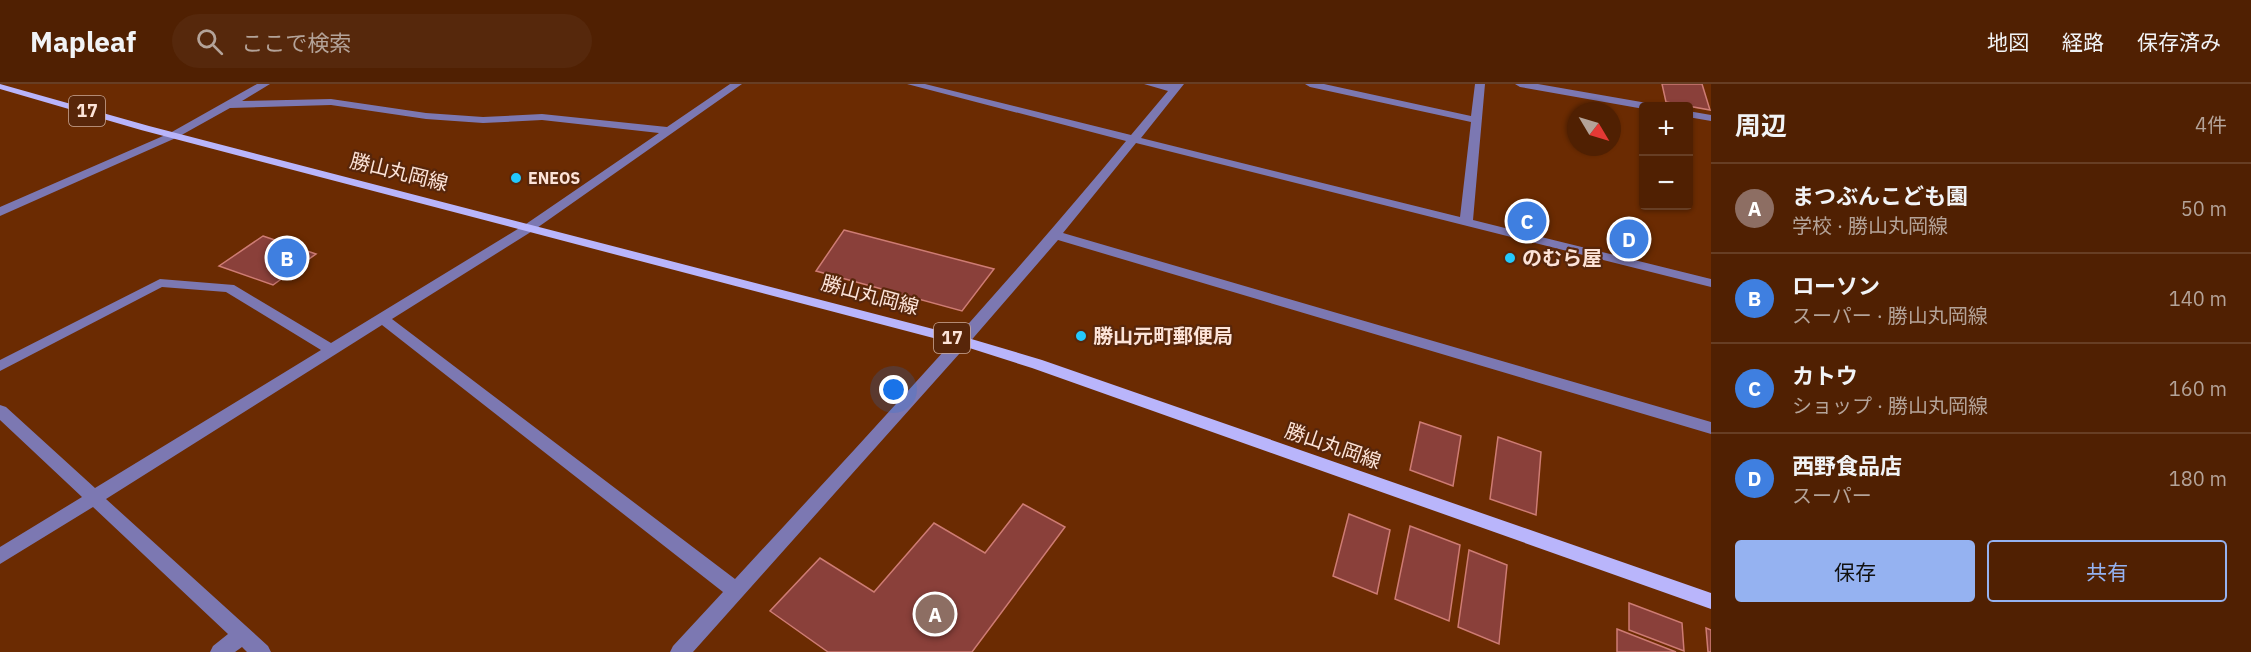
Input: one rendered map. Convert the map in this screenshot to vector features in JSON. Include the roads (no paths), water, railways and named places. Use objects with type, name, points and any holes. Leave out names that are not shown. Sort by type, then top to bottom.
[{"type":"main road","name":"勝山丸岡線","points":[[0,86],[174,135],[963,341],[1037,364],[1711,601]]},
{"type":"street","points":[[0,212],[174,135],[265,84]]},
{"type":"street","points":[[0,556],[530,227],[737,84]]},
{"type":"street","points":[[912,84],[1711,283]]},
{"type":"street","points":[[1149,84],[1177,87]]},
{"type":"street","points":[[1310,84],[1476,120]]},
{"type":"street","points":[[1466,223],[1480,84]]},
{"type":"street","points":[[1520,84],[1639,105]]},
{"type":"street","points":[[1599,84],[1601,98]]},
{"type":"street","points":[[680,652],[963,341],[1055,235],[1177,87]]},
{"type":"street","points":[[230,105],[331,102],[426,116],[483,120],[542,117],[669,131]]},
{"type":"street","points":[[1693,115],[1711,118]]},
{"type":"street","points":[[1055,235],[1711,428]]},
{"type":"street","points":[[0,366],[160,283],[229,288],[333,351]]},
{"type":"street","points":[[383,320],[736,591]]},
{"type":"street","points":[[0,411],[261,652]]},
{"type":"street","points":[[220,652],[242,635]]},
{"type":"place","name":"ENEOS","points":[[516,178]]},
{"type":"place","name":"カトウ","points":[[1527,221]]},
{"type":"place","name":"西野食品店","points":[[1629,239]]},
{"type":"place","name":"ローソン","points":[[287,258]]},
{"type":"place","name":"のむら屋","points":[[1510,258]]},
{"type":"place","name":"勝山元町郵便局","points":[[1081,336]]},
{"type":"place","name":"まつぶんこども園","points":[[935,614]]}]
